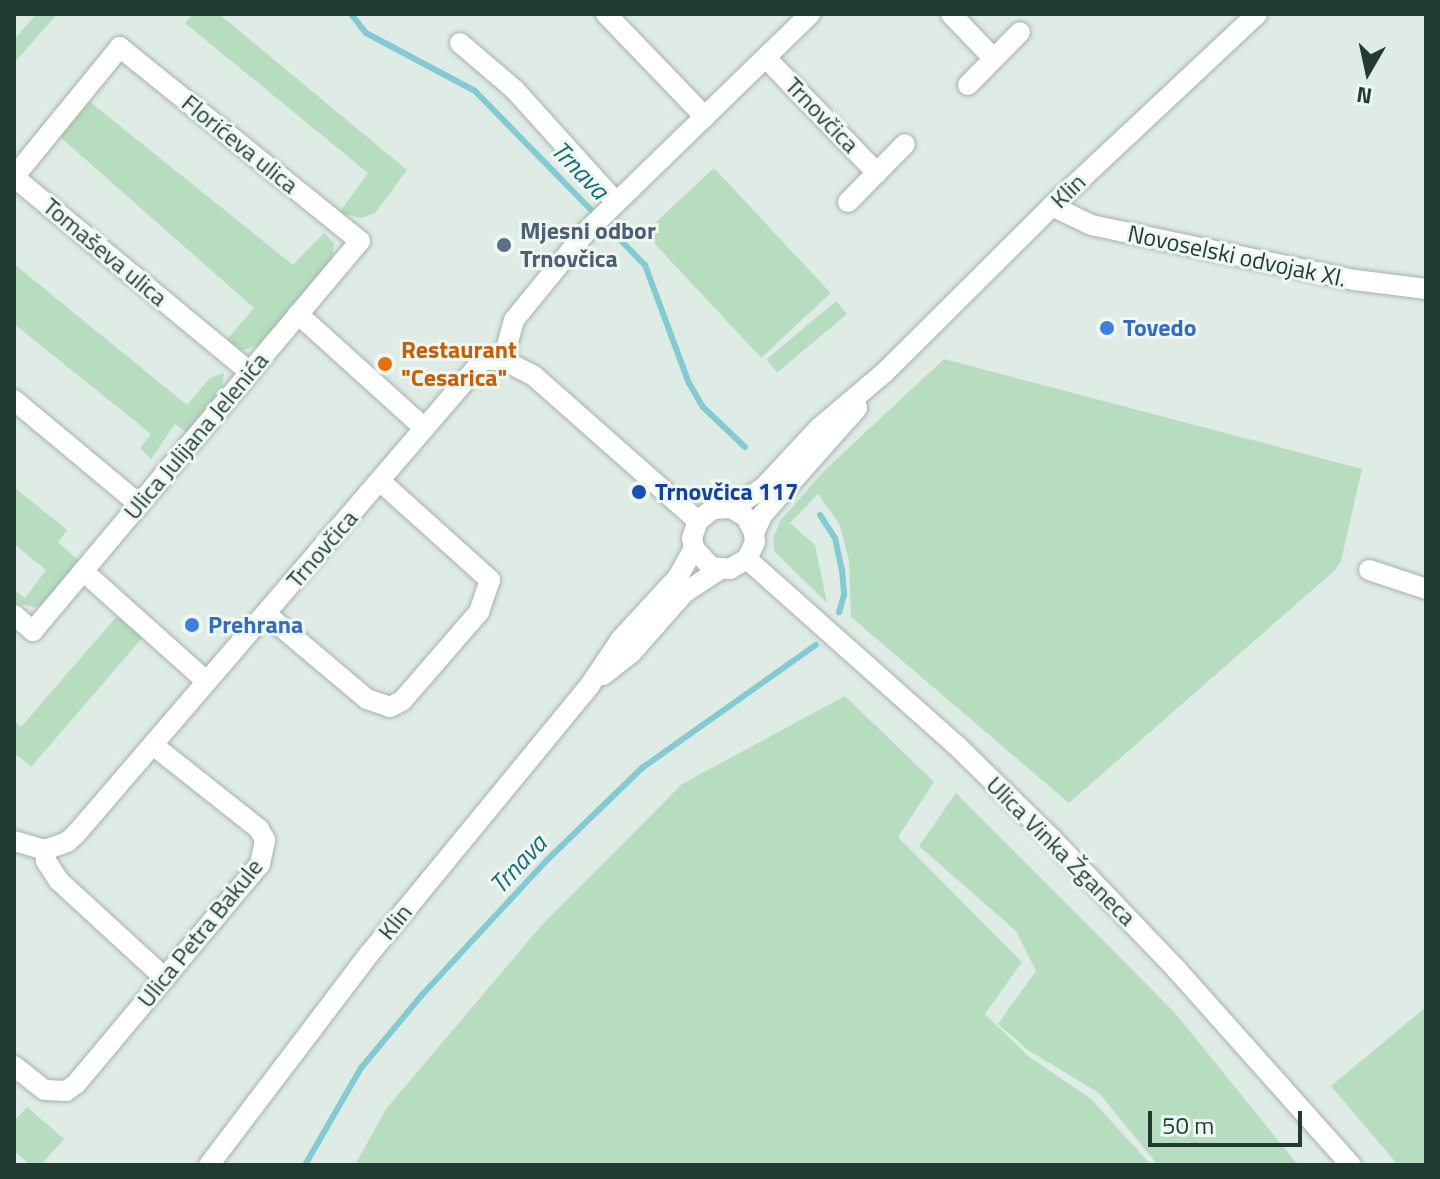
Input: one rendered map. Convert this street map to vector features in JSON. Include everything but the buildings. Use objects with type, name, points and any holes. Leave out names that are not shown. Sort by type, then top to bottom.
[{"type":"street","points":[[606,14],[705,117]]},
{"type":"street","name":"Trnovčica","points":[[45,850],[67,842],[76,834],[475,366],[483,360],[503,360],[514,320],[585,233],[810,14]]},
{"type":"street","points":[[951,14],[993,58]]},
{"type":"street","name":"Klin","points":[[722,507],[756,494],[818,429],[884,373],[1052,206],[1257,14]]},
{"type":"street","points":[[968,85],[1020,32]]},
{"type":"street","points":[[460,43],[515,90],[613,203]]},
{"type":"street","name":"Florićeva ulica","points":[[120,47],[360,241]]},
{"type":"street","name":"Tomaševa ulica","points":[[120,47],[14,177],[250,372]]},
{"type":"street","name":"Trnovčica","points":[[766,58],[877,173]]},
{"type":"street","name":"Trnovčica","points":[[848,202],[905,144]]},
{"type":"street","name":"Novoselski odvojak XI.","points":[[1052,206],[1091,225],[1355,280],[1426,289]]},
{"type":"street","name":"Ulica Julijana Jelenića","points":[[14,615],[33,631],[360,241]]},
{"type":"street","points":[[298,314],[423,427]]},
{"type":"street","points":[[503,360],[534,376],[698,521]]},
{"type":"street","name":"Klin","points":[[754,533],[763,514],[831,440],[884,373]]},
{"type":"street","points":[[14,400],[139,504]]},
{"type":"street","points":[[266,614],[367,699],[390,707],[402,701],[479,612],[490,588],[487,572],[380,481]]},
{"type":"street","points":[[722,507],[739,512],[754,533],[755,542],[747,559],[739,566],[719,570],[703,562],[692,538],[698,521],[713,509],[722,507]]},
{"type":"street","name":"Klin","points":[[209,1165],[370,953],[590,685],[621,639],[678,577],[694,548]]},
{"type":"street","name":"Ulica Vinka Žganeca","points":[[747,559],[847,647],[1052,839],[1178,971],[1351,1165]]},
{"type":"street","name":"Klin","points":[[590,685],[631,653],[684,593],[719,570]]},
{"type":"street","points":[[1369,570],[1426,589]]},
{"type":"street","points":[[83,571],[207,682]]},
{"type":"street","name":"Ulica Petra Bakule","points":[[14,1066],[36,1084],[57,1092],[76,1084],[260,864],[265,840],[259,829],[153,745]]},
{"type":"street","points":[[14,841],[45,850],[46,861],[59,881],[165,978]]},
{"type":"green space","points":[[36,14],[57,14],[14,63],[14,40]]},
{"type":"green space","points":[[192,14],[219,14],[407,170],[375,213],[361,218],[339,213],[368,173],[185,23]]},
{"type":"green space","points":[[90,102],[293,265],[324,233],[334,243],[332,263],[259,345],[242,350],[225,342],[254,308],[59,136]]},
{"type":"green space","points":[[714,168],[831,293],[761,358],[645,233]]},
{"type":"green space","points":[[14,264],[187,405],[210,378],[224,373],[222,388],[203,417],[187,433],[175,424],[151,459],[140,448],[151,434],[14,324]]},
{"type":"green space","points":[[836,301],[847,314],[777,373],[766,359]]},
{"type":"green space","points":[[944,359],[1362,469],[1341,561],[1334,571],[1069,803],[851,617],[849,560],[839,523],[818,494],[790,523],[815,545],[827,603],[774,551],[773,539],[780,521],[825,470]]},
{"type":"green space","points":[[14,487],[67,530],[58,542],[79,561],[45,603],[35,607],[14,603],[14,589],[25,598],[46,570],[14,544]]},
{"type":"green space","points":[[117,616],[143,637],[31,767],[14,753],[14,721],[21,727]]},
{"type":"green space","points":[[845,696],[934,782],[898,837],[1022,962],[985,1014],[1028,1056],[1091,1099],[1151,1165],[355,1165],[386,1109],[541,926],[682,784]]},
{"type":"green space","points":[[956,793],[1175,1013],[1298,1165],[1158,1165],[1099,1093],[1028,1050],[998,1024],[1036,971],[1016,931],[919,846]]},
{"type":"green space","points":[[1426,1007],[1426,1165],[1398,1165],[1331,1086]]},
{"type":"green space","points":[[27,1107],[64,1139],[41,1165],[30,1165],[14,1151],[14,1121]]},
{"type":"waterway","name":"Trnava","points":[[351,14],[366,33],[475,91],[645,265],[689,383],[703,407],[745,447]]},
{"type":"waterway","name":"Trnava","points":[[820,515],[835,538],[842,570],[844,595],[839,612]]},
{"type":"waterway","name":"Trnava","points":[[305,1165],[361,1068],[421,996],[546,861],[642,768],[816,645]]},
{"type":"place","name":"Mjesni odbor Trnovčica","points":[[504,245]]},
{"type":"place","name":"Tovedo","points":[[1107,328]]},
{"type":"place","name":"Restaurant \"Cesarica\"","points":[[385,364]]},
{"type":"place","name":"Trnovčica 117","points":[[639,492]]},
{"type":"place","name":"Prehrana","points":[[192,625]]}]
